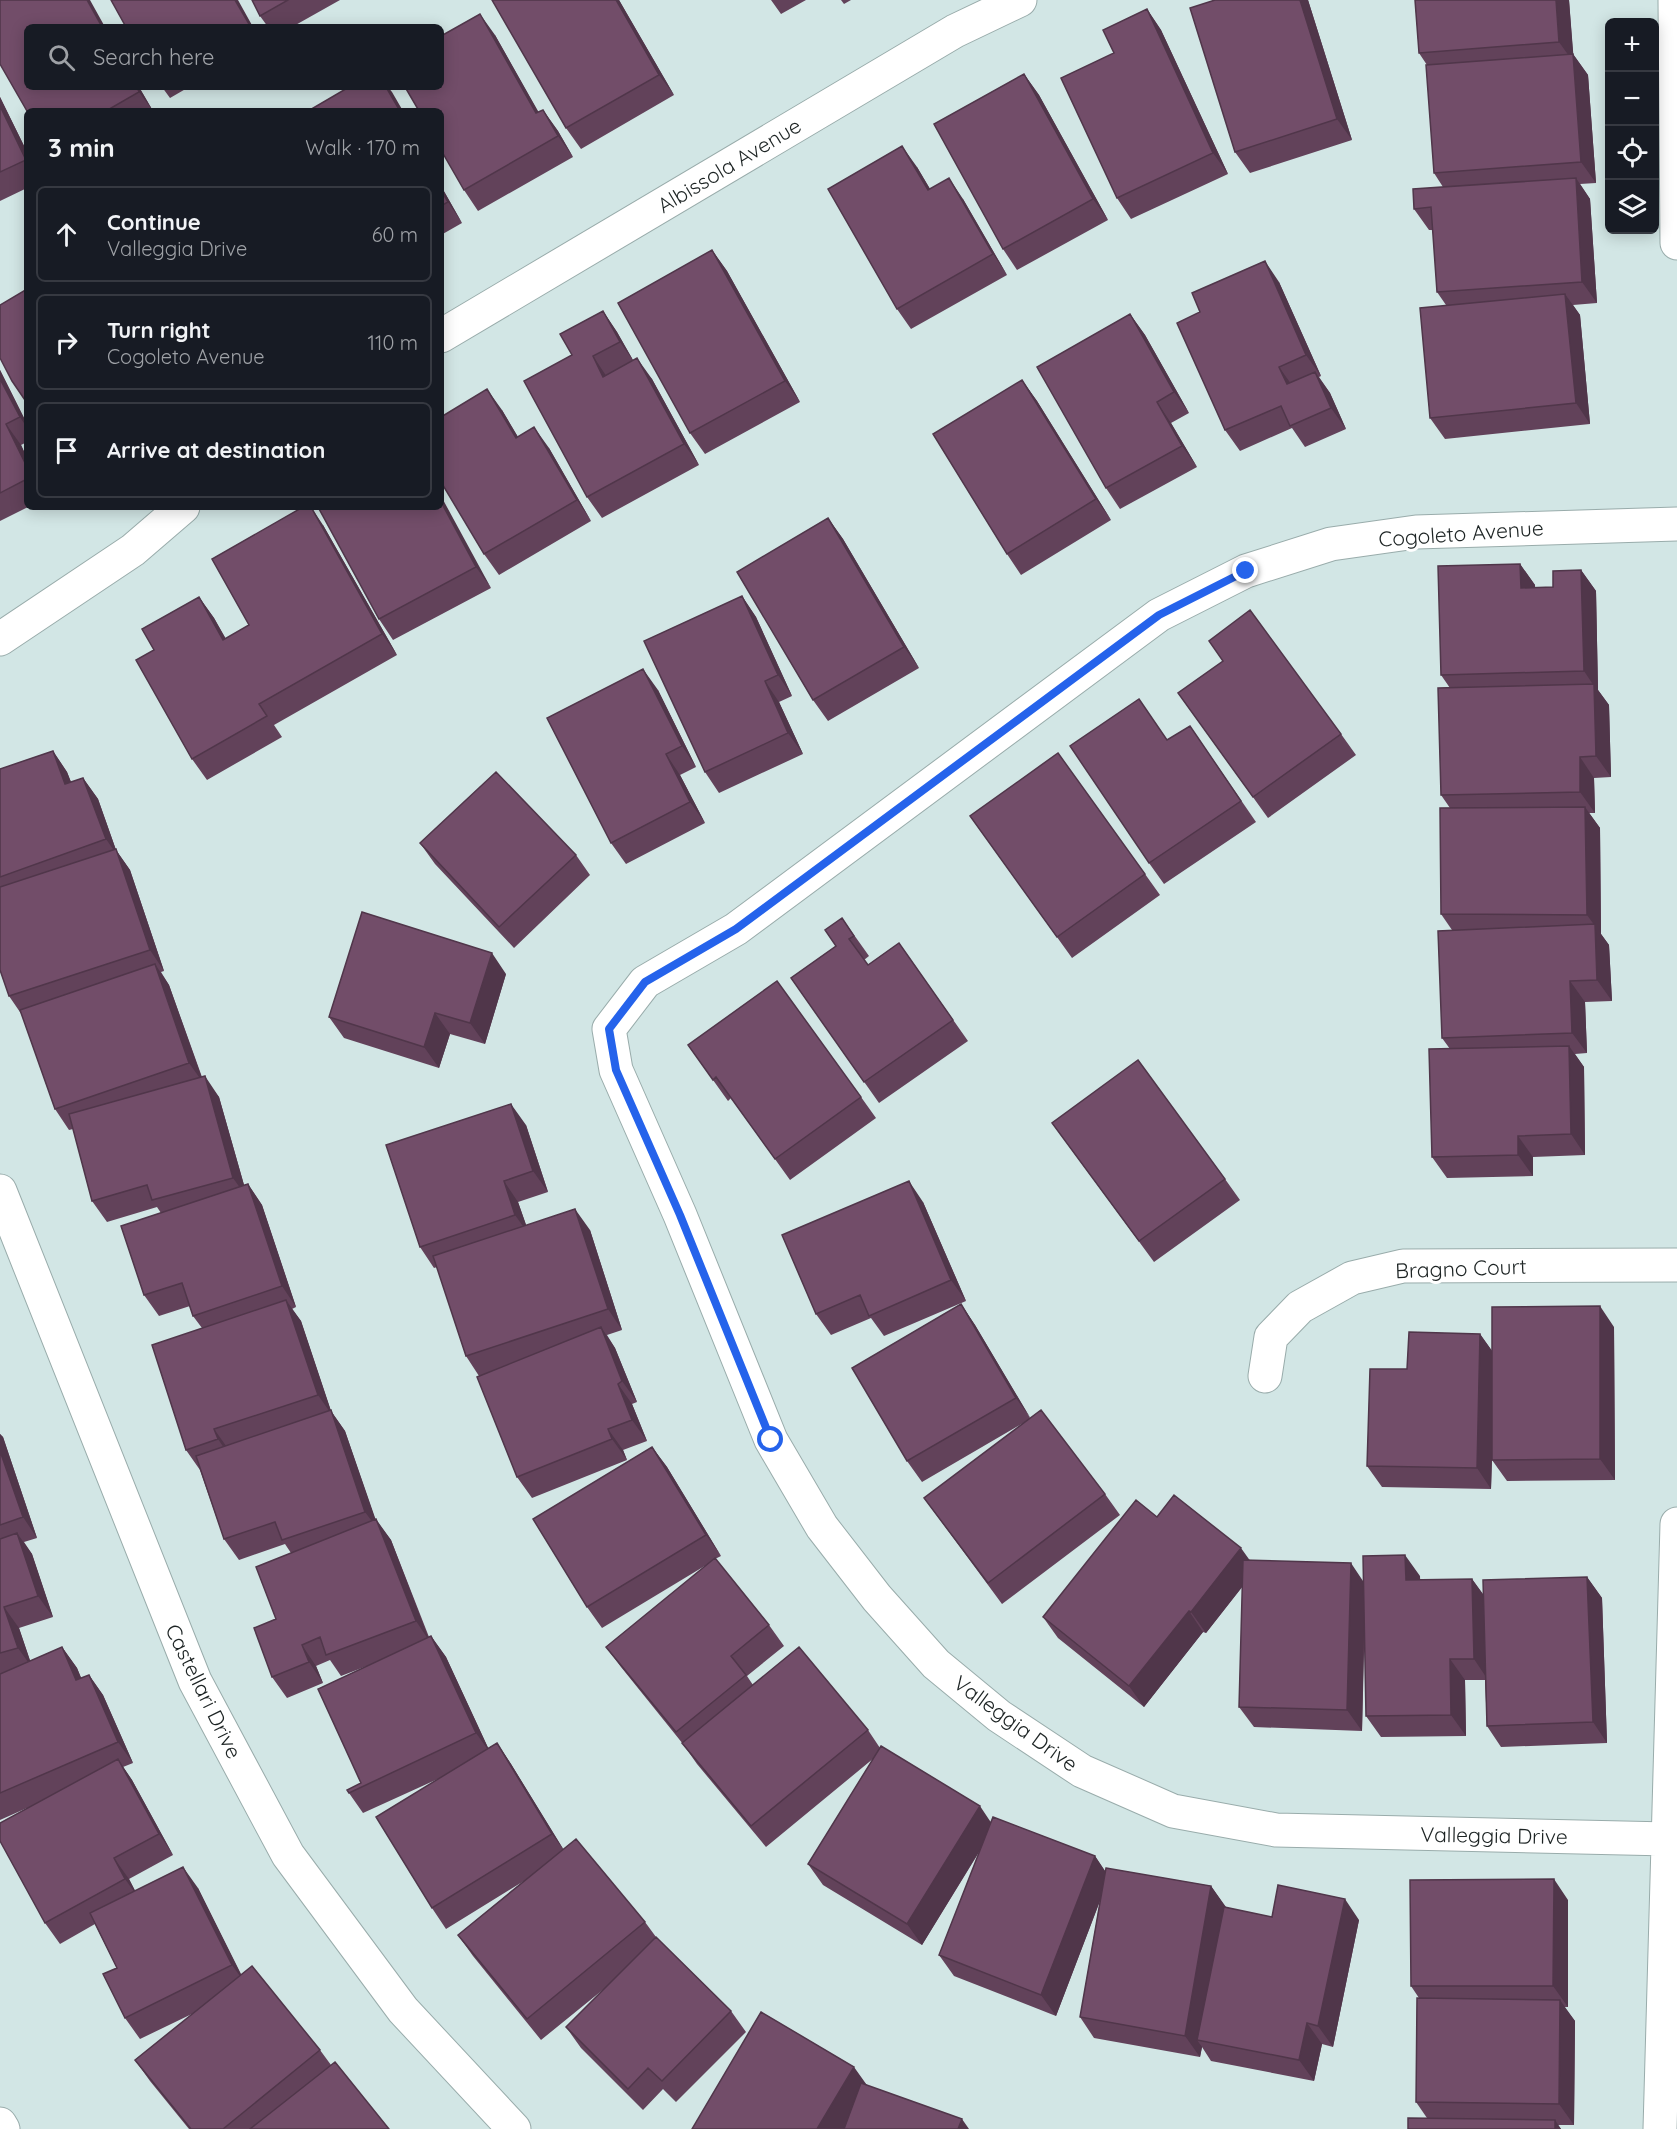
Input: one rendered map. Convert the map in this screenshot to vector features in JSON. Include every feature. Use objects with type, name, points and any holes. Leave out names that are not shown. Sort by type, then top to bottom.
[{"type":"street","name":"Albissola Avenue","points":[[444,334],[945,37],[1020,0]]},
{"type":"street","points":[[1675,0],[1677,243]]},
{"type":"street","points":[[0,639],[133,550],[180,510]]},
{"type":"street","name":"Cogoleto Avenue","points":[[609,1029],[645,982],[736,929],[1159,615],[1246,571],[1332,544],[1416,532],[1677,524]]},
{"type":"street","name":"Valleggia Drive","points":[[609,1029],[616,1070],[680,1215],[771,1440],[822,1527],[878,1598],[936,1664],[999,1716],[1082,1771],[1122,1789],[1173,1811],[1242,1824],[1276,1830],[1668,1839]]},
{"type":"street","name":"Castellari Drive","points":[[0,1191],[195,1681],[288,1855],[403,2010],[514,2129]]},
{"type":"street","name":"Bragno Court","points":[[1265,1376],[1271,1337],[1300,1307],[1352,1278],[1403,1266],[1677,1264]]},
{"type":"street","points":[[1660,2129],[1677,1524]]},
{"type":"street","points":[[0,2124],[3,2129]]},
{"type":"building","points":[[0,0],[87,0],[100,24],[24,24],[24,90],[138,90],[139,92],[111,108],[25,108],[0,64]]},
{"type":"building","points":[[111,0],[235,0],[249,24],[124,24]]},
{"type":"building","points":[[252,0],[288,0],[260,16]]},
{"type":"building","points":[[492,0],[616,0],[659,75],[566,128]]},
{"type":"building","points":[[1215,0],[1300,0],[1337,119],[1235,152],[1190,8]]},
{"type":"building","points":[[1415,0],[1556,0],[1559,42],[1419,53]]},
{"type":"building","points":[[1147,9],[1213,153],[1117,198],[1061,78],[1114,53],[1103,30]]},
{"type":"building","points":[[480,14],[536,113],[543,110],[558,136],[464,190],[444,155],[444,108],[417,108],[407,90],[444,90],[444,34]]},
{"type":"building","points":[[1573,54],[1581,162],[1434,173],[1426,65]]},
{"type":"building","points":[[1024,74],[1093,199],[1003,249],[934,124]]},
{"type":"building","points":[[344,90],[388,90],[398,108],[313,108]]},
{"type":"building","points":[[0,106],[24,156],[24,161],[0,172]]},
{"type":"building","points":[[902,146],[928,190],[949,178],[993,254],[897,309],[828,189]]},
{"type":"building","points":[[1576,178],[1582,282],[1437,292],[1431,207],[1414,209],[1413,189]]},
{"type":"building","points":[[712,250],[785,381],[690,433],[618,303]]},
{"type":"building","points":[[1265,261],[1306,355],[1279,367],[1287,384],[1315,372],[1331,408],[1290,426],[1281,406],[1225,430],[1177,323],[1200,312],[1192,293]]},
{"type":"building","points":[[24,291],[24,399],[0,358],[0,305]]},
{"type":"building","points":[[1565,294],[1576,403],[1430,418],[1420,308]]},
{"type":"building","points":[[603,311],[620,342],[593,356],[603,377],[637,358],[684,444],[587,497],[524,381],[572,355],[560,334]]},
{"type":"building","points":[[1130,314],[1174,392],[1157,402],[1182,446],[1106,488],[1037,367]]},
{"type":"building","points":[[0,379],[20,417],[6,424],[24,461],[24,481],[0,493]]},
{"type":"building","points":[[1022,380],[1096,499],[1007,554],[933,434]]},
{"type":"building","points":[[487,389],[516,438],[534,427],[577,500],[484,554],[444,487],[444,415]]},
{"type":"building","points":[[444,508],[476,567],[379,619],[320,510],[444,510]]},
{"type":"building","points":[[298,510],[313,510],[382,634],[259,704],[267,716],[192,759],[136,660],[154,650],[142,629],[199,597],[223,640],[249,625],[212,559]]},
{"type":"building","points":[[828,518],[904,647],[813,700],[737,572]]},
{"type":"building","points":[[1520,564],[1521,588],[1553,587],[1553,571],[1581,570],[1584,671],[1441,675],[1438,566]]},
{"type":"building","points":[[742,596],[778,675],[765,681],[788,733],[705,772],[644,641]]},
{"type":"building","points":[[1250,610],[1341,734],[1253,797],[1178,693],[1223,661],[1209,641]]},
{"type":"building","points":[[643,669],[682,746],[666,754],[690,802],[611,843],[547,718]]},
{"type":"building","points":[[1594,684],[1596,756],[1580,757],[1580,792],[1441,795],[1438,688]]},
{"type":"building","points":[[1139,699],[1167,740],[1190,726],[1241,801],[1149,863],[1070,746]]},
{"type":"building","points":[[53,751],[65,784],[83,778],[106,839],[0,877],[0,769]]},
{"type":"building","points":[[1058,753],[1145,874],[1057,937],[970,816]]},
{"type":"building","points":[[496,772],[576,855],[499,927],[420,843]]},
{"type":"building","points":[[1585,807],[1587,915],[1441,914],[1440,808]]},
{"type":"building","points":[[116,849],[150,950],[9,996],[0,970],[0,887]]},
{"type":"building","points":[[362,912],[492,953],[470,1023],[435,1013],[424,1047],[329,1017]]},
{"type":"building","points":[[842,918],[854,936],[849,939],[868,965],[899,943],[953,1020],[864,1082],[791,978],[836,946],[825,930]]},
{"type":"building","points":[[1595,924],[1597,980],[1570,981],[1572,1033],[1442,1038],[1438,931]]},
{"type":"building","points":[[155,964],[189,1063],[55,1109],[20,1010]]},
{"type":"building","points":[[777,981],[861,1097],[775,1159],[716,1077],[713,1080],[688,1045]]},
{"type":"building","points":[[1569,1046],[1571,1134],[1518,1136],[1518,1155],[1432,1157],[1429,1049]]},
{"type":"building","points":[[1138,1060],[1225,1179],[1139,1241],[1052,1123]]},
{"type":"building","points":[[205,1076],[233,1178],[152,1200],[147,1185],[92,1201],[69,1114]]},
{"type":"building","points":[[511,1104],[533,1171],[504,1181],[515,1215],[420,1247],[386,1145]]},
{"type":"building","points":[[909,1181],[951,1280],[869,1316],[860,1295],[816,1314],[782,1235]]},
{"type":"building","points":[[248,1184],[282,1286],[193,1316],[182,1283],[144,1295],[121,1226]]},
{"type":"building","points":[[575,1209],[608,1309],[466,1356],[433,1256]]},
{"type":"building","points":[[286,1300],[318,1395],[214,1429],[218,1439],[186,1450],[152,1345]]},
{"type":"building","points":[[961,1304],[1016,1398],[907,1461],[852,1368]]},
{"type":"building","points":[[1600,1306],[1600,1459],[1492,1460],[1492,1307]]},
{"type":"building","points":[[601,1327],[622,1381],[618,1384],[632,1420],[608,1429],[612,1439],[517,1477],[477,1377]]},
{"type":"building","points":[[1409,1332],[1480,1334],[1477,1468],[1367,1466],[1370,1369],[1407,1369]]},
{"type":"building","points":[[331,1410],[365,1512],[282,1540],[275,1522],[224,1539],[196,1456]]},
{"type":"building","points":[[1041,1410],[1105,1494],[988,1583],[924,1498]]},
{"type":"building","points":[[652,1447],[706,1535],[587,1607],[533,1519]]},
{"type":"building","points":[[0,1451],[23,1517],[0,1525]]},
{"type":"building","points":[[1174,1495],[1241,1548],[1129,1686],[1043,1617],[1136,1500],[1157,1517]]},
{"type":"building","points":[[376,1519],[416,1621],[326,1655],[320,1637],[302,1645],[309,1662],[272,1677],[254,1628],[276,1619],[256,1567]]},
{"type":"building","points":[[17,1533],[38,1596],[4,1607],[18,1648],[0,1653],[0,1539]]},
{"type":"building","points":[[1405,1555],[1406,1580],[1472,1579],[1474,1659],[1450,1659],[1451,1715],[1366,1716],[1363,1556]]},
{"type":"building","points":[[715,1558],[769,1625],[731,1656],[746,1675],[676,1732],[606,1647]]},
{"type":"building","points":[[1243,1560],[1351,1563],[1347,1710],[1239,1707]]},
{"type":"building","points":[[1587,1577],[1593,1722],[1487,1726],[1483,1580]]},
{"type":"building","points":[[431,1636],[476,1733],[349,1793],[347,1790],[361,1783],[318,1689]]},
{"type":"building","points":[[62,1647],[76,1680],[89,1675],[118,1742],[0,1793],[0,1674]]},
{"type":"building","points":[[799,1647],[868,1730],[751,1826],[682,1743]]},
{"type":"building","points":[[497,1743],[552,1834],[432,1908],[376,1817]]},
{"type":"building","points":[[881,1746],[980,1806],[907,1924],[808,1864]]},
{"type":"building","points":[[118,1759],[159,1834],[114,1858],[125,1879],[45,1923],[0,1841],[0,1823]]},
{"type":"building","points":[[993,1817],[1095,1856],[1041,1995],[939,1955]]},
{"type":"building","points":[[576,1839],[645,1922],[527,2019],[458,1935]]},
{"type":"building","points":[[183,1867],[232,1965],[125,2018],[103,1974],[117,1968],[90,1913]]},
{"type":"building","points":[[1106,1868],[1211,1886],[1185,2036],[1080,2017]]},
{"type":"building","points":[[1554,1879],[1553,1986],[1411,1986],[1410,1880]]},
{"type":"building","points":[[1278,1885],[1345,1899],[1318,2026],[1307,2023],[1299,2060],[1197,2040],[1224,1907],[1272,1917]]},
{"type":"building","points":[[656,1937],[731,2011],[662,2081],[648,2068],[628,2089],[566,2027]]},
{"type":"building","points":[[252,1966],[320,2050],[223,2129],[191,2129],[135,2060]]},
{"type":"building","points":[[1417,1998],[1560,2000],[1559,2104],[1416,2102]]},
{"type":"building","points":[[761,2012],[854,2067],[817,2129],[692,2129]]},
{"type":"building","points":[[335,2062],[389,2129],[250,2129]]},
{"type":"building","points":[[861,2083],[962,2119],[958,2129],[844,2129]]},
{"type":"building","points":[[1408,2118],[1555,2120],[1555,2129],[1408,2129]]},
{"type":"route","points":[[771,1440],[680,1215],[616,1070],[609,1029],[645,982],[736,929],[1159,615],[1246,571]]}]
